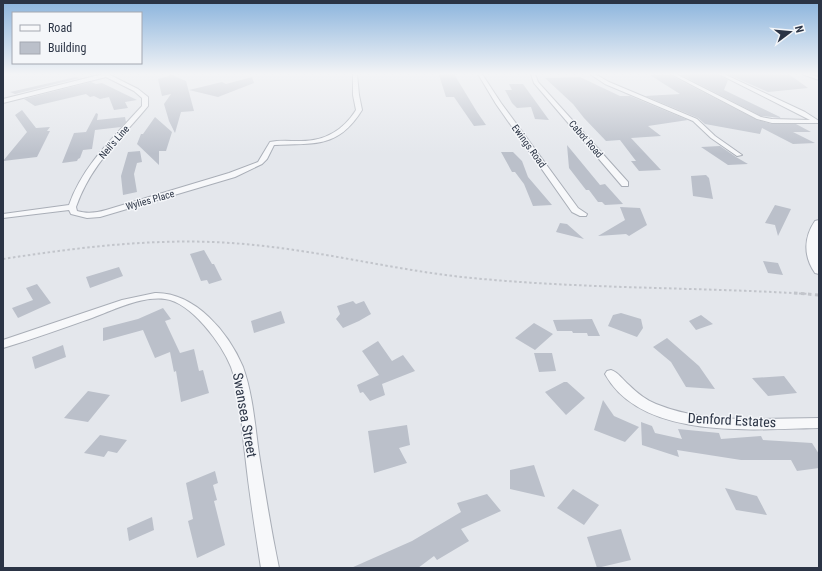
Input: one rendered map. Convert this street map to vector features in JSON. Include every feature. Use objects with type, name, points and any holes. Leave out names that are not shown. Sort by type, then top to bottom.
[{"type":"street","name":"Neil's Line","points":[[72,207],[76,190],[92,167],[145,106],[145,101]]},
{"type":"street","name":"Wylies Place","points":[[72,207],[74,212],[80,216],[91,216],[232,175],[260,163],[264,159],[272,142],[316,142],[335,135],[344,128],[359,110],[357,101]]},
{"type":"street","name":"Ewings Road","points":[[497,101],[576,210],[584,214]]},
{"type":"street","name":"Cabot Road","points":[[552,101],[625,184]]},
{"type":"street","points":[[649,101],[695,120],[713,137],[739,155]]},
{"type":"street","points":[[725,101],[759,118],[772,121],[818,123]]},
{"type":"street","points":[[777,101],[803,113],[818,123]]},
{"type":"street","points":[[3,216],[72,207]]},
{"type":"street","points":[[819,223],[814,232],[812,252],[819,270]]},
{"type":"street","name":"Swansea Street","points":[[3,344],[109,308],[145,298],[170,297],[180,301],[192,309],[227,348],[237,367],[247,415],[259,505],[270,568]]},
{"type":"street","name":"Denford Estates","points":[[611,374],[625,391],[636,399],[655,409],[682,418],[731,422],[819,423]]},
{"type":"path","points":[[3,259],[90,246],[141,241],[225,242],[320,253],[403,269],[468,278],[576,286],[819,295]]},
{"type":"building","points":[[27,101],[58,101],[35,106]]},
{"type":"building","points":[[110,101],[133,101],[125,102],[128,108],[114,110]]},
{"type":"building","points":[[166,101],[191,101],[194,111],[181,112],[175,133],[169,121],[164,104]]},
{"type":"building","points":[[457,101],[470,101],[486,125],[474,126]]},
{"type":"building","points":[[511,101],[535,101],[549,120],[535,119],[531,107],[517,108]]},
{"type":"building","points":[[569,101],[641,101],[688,120],[648,126],[661,136],[631,138],[661,170],[639,171],[631,161],[636,161],[620,140],[606,141]]},
{"type":"building","points":[[656,101],[720,101],[757,120],[772,124],[796,124],[811,132],[793,132],[815,143],[793,144],[762,128],[760,134],[705,124],[698,118]]},
{"type":"building","points":[[731,101],[746,101],[782,118],[761,116]]},
{"type":"building","points":[[22,110],[36,128],[50,127],[47,131],[50,131],[37,157],[3,161],[27,132],[15,115]]},
{"type":"building","points":[[96,113],[98,114],[97,120],[125,117],[126,122],[121,127],[95,130],[92,149],[83,150],[77,161],[62,163],[74,133],[86,132]]},
{"type":"building","points":[[155,117],[172,132],[166,151],[159,151],[159,165],[137,144],[141,134],[143,134]]},
{"type":"building","points":[[567,145],[600,185],[605,184],[623,204],[605,205],[602,202],[598,202],[589,190],[586,190],[569,168]]},
{"type":"building","points":[[720,146],[748,164],[728,165],[701,147]]},
{"type":"building","points":[[140,151],[142,162],[137,163],[134,174],[137,192],[123,195],[121,176],[128,152]]},
{"type":"building","points":[[501,152],[513,152],[522,161],[528,177],[552,205],[533,206],[524,184],[515,172],[512,172]]},
{"type":"building","points":[[706,175],[709,178],[713,199],[693,196],[691,176]]},
{"type":"building","points":[[775,205],[791,209],[778,236],[775,225],[765,223]]},
{"type":"building","points":[[620,207],[640,208],[647,225],[629,236],[626,234],[598,236],[625,220]]},
{"type":"building","points":[[560,223],[567,224],[584,239],[556,232]]},
{"type":"building","points":[[204,250],[212,264],[214,264],[222,280],[209,284],[207,280],[201,281],[190,254]]},
{"type":"building","points":[[763,261],[778,263],[783,275],[768,273]]},
{"type":"building","points":[[119,267],[123,276],[90,288],[86,277]]},
{"type":"building","points":[[37,284],[51,303],[18,318],[12,308],[33,300],[26,288]]},
{"type":"building","points":[[353,301],[356,304],[364,301],[371,314],[343,328],[336,319],[340,314],[337,306]]},
{"type":"building","points":[[163,308],[171,319],[165,321],[180,353],[194,349],[199,371],[203,370],[209,393],[181,402],[176,371],[174,372],[170,352],[155,358],[143,330],[103,341],[103,328],[138,319]]},
{"type":"building","points":[[281,311],[285,323],[254,333],[251,321]]},
{"type":"building","points":[[621,313],[641,319],[643,328],[637,337],[608,326],[613,315]]},
{"type":"building","points":[[701,315],[713,324],[696,330],[689,321]]},
{"type":"building","points":[[592,319],[600,336],[588,336],[587,333],[573,333],[572,331],[557,331],[553,320]]},
{"type":"building","points":[[534,323],[553,334],[535,350],[515,338]]},
{"type":"building","points":[[667,338],[699,366],[715,389],[686,387],[671,362],[653,347]]},
{"type":"building","points":[[378,341],[392,361],[403,355],[415,371],[382,384],[385,395],[370,401],[363,392],[360,393],[357,385],[379,375],[362,351]]},
{"type":"building","points":[[63,345],[66,357],[35,369],[32,357]]},
{"type":"building","points":[[534,353],[552,353],[556,371],[539,372]]},
{"type":"building","points":[[784,376],[797,393],[768,396],[752,378]]},
{"type":"building","points":[[564,382],[567,382],[585,398],[566,415],[545,392]]},
{"type":"building","points":[[88,391],[110,395],[88,422],[64,418]]},
{"type":"building","points":[[603,400],[614,416],[639,427],[625,442],[594,430]]},
{"type":"building","points":[[641,422],[652,426],[655,433],[682,439],[678,429],[719,433],[721,439],[761,436],[763,440],[812,443],[819,454],[819,468],[797,471],[791,460],[741,460],[677,450],[679,457],[642,445]]},
{"type":"building","points":[[407,425],[410,445],[399,448],[407,463],[374,473],[368,431]]},
{"type":"building","points":[[100,435],[127,440],[117,453],[108,451],[104,457],[84,453]]},
{"type":"building","points":[[534,465],[545,497],[510,489],[510,470]]},
{"type":"building","points":[[215,471],[218,483],[213,485],[217,500],[214,501],[225,545],[197,558],[188,521],[193,519],[186,483]]},
{"type":"building","points":[[725,488],[757,496],[767,515],[736,510]]},
{"type":"building","points":[[573,489],[599,505],[584,525],[557,508]]},
{"type":"building","points":[[487,494],[501,511],[461,529],[469,541],[437,560],[434,556],[418,568],[351,568],[412,541],[461,512],[457,503]]},
{"type":"building","points":[[152,517],[154,530],[129,541],[127,528]]},
{"type":"building","points":[[621,529],[631,560],[597,568],[587,537]]}]
